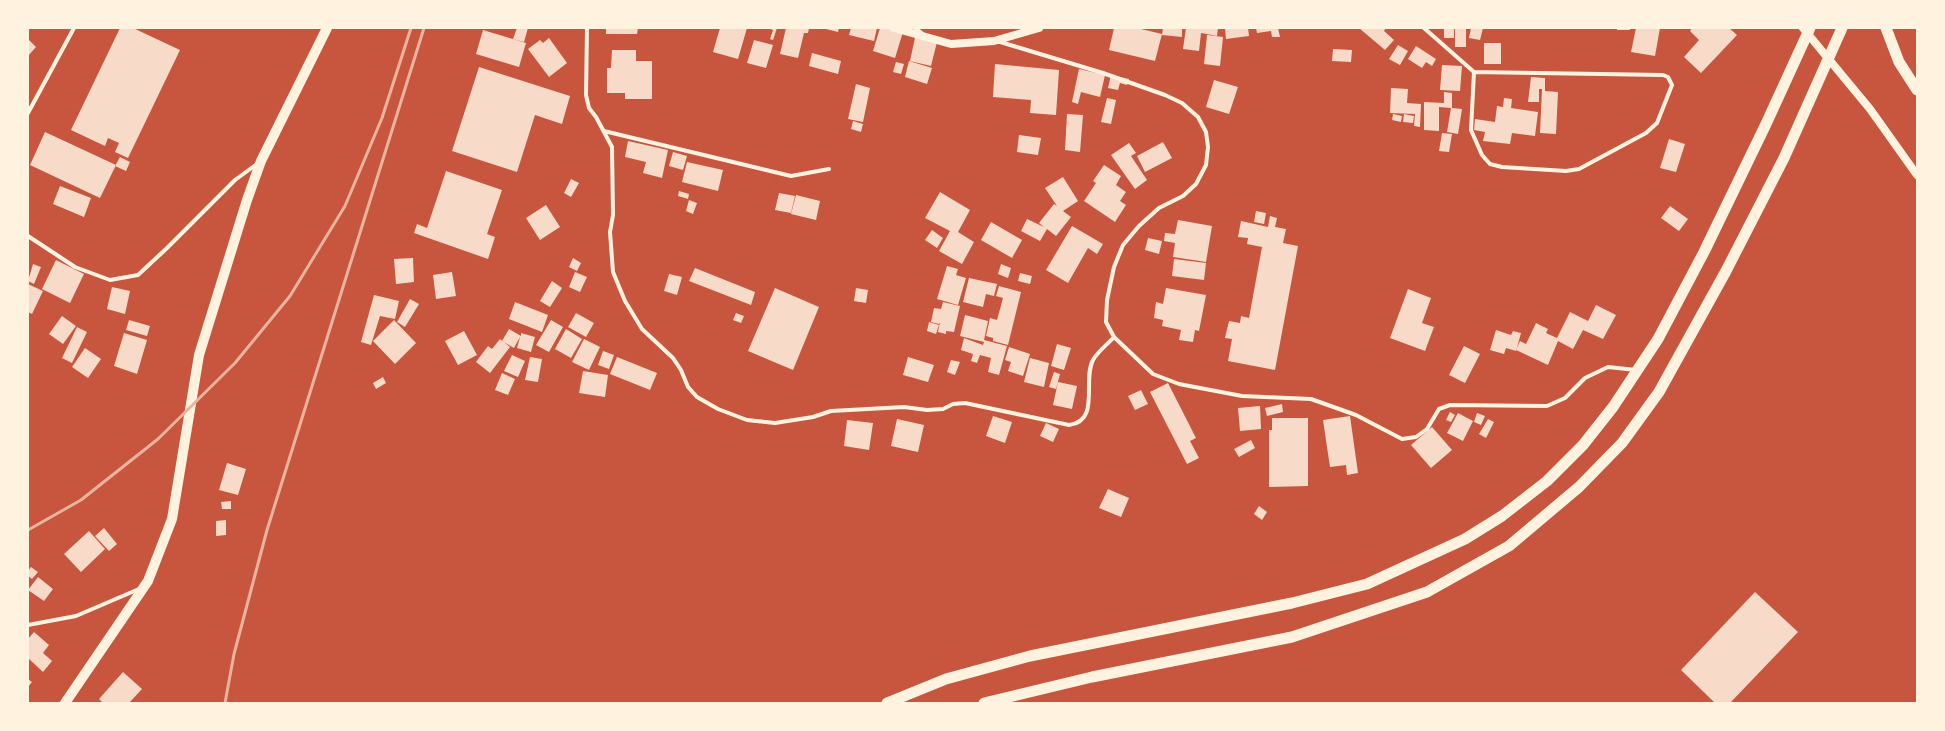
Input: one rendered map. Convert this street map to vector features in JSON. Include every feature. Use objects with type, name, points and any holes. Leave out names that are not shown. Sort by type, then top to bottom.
[{"type":"highway","points":[[887,703],[946,679],[1030,656],[1292,603],[1367,584],[1465,539],[1502,516],[1547,481],[1584,444],[1613,407],[1638,370],[1679,302],[1766,124],[1810,28]]},
{"type":"highway","points":[[984,703],[1092,677],[1292,637],[1427,592],[1509,546],[1579,487],[1622,443],[1659,392],[1726,271],[1784,158],[1842,28]]},
{"type":"highway","points":[[1886,28],[1899,62],[1917,90]]},
{"type":"main road","points":[[65,703],[148,581],[172,519],[199,355],[261,161],[327,28]]},
{"type":"main road","points":[[894,28],[951,44],[994,41],[1039,28]]},
{"type":"main road","points":[[1803,28],[1870,109],[1917,175]]},
{"type":"street","points":[[28,113],[74,28]]},
{"type":"street","points":[[587,28],[586,95],[589,108],[604,131],[612,147],[613,215],[610,232],[613,272],[625,301],[642,329],[672,358],[681,370],[688,387],[697,397],[718,409],[747,420],[776,423],[813,417],[831,411],[904,407],[927,410],[943,409],[953,404],[965,403],[1069,425],[1076,424],[1082,420],[1086,414],[1090,368],[1093,360],[1114,337]]},
{"type":"street","points":[[915,28],[928,38]]},
{"type":"street","points":[[1424,28],[1474,72],[1663,75],[1668,77],[1672,85],[1656,123],[1646,133],[1579,169],[1566,171],[1502,167],[1490,164],[1482,155],[1471,130],[1474,72]]},
{"type":"street","points":[[994,41],[1103,73],[1165,95],[1182,103],[1198,117],[1206,132],[1208,147],[1206,165],[1196,184],[1183,196],[1159,208],[1139,226],[1123,245],[1114,268],[1107,300],[1106,322],[1114,337],[1154,374],[1179,384],[1242,396],[1311,399],[1356,415],[1402,439],[1416,437],[1427,428],[1439,409],[1450,405],[1547,406],[1565,398],[1585,378],[1608,367],[1638,370]]},
{"type":"street","points":[[604,131],[791,176],[829,169]]},
{"type":"street","points":[[28,236],[75,267],[110,280],[138,275],[168,248],[235,180],[261,161]]},
{"type":"street","points":[[28,625],[76,616],[143,587]]},
{"type":"building","points":[[120,28],[133,28],[180,50],[128,158],[115,152],[119,143],[108,138],[105,146],[71,130]]},
{"type":"building","points":[[517,28],[528,28],[524,42],[513,39]]},
{"type":"building","points":[[606,28],[638,28],[637,34],[606,34]]},
{"type":"building","points":[[720,28],[747,28],[738,59],[713,52]]},
{"type":"building","points":[[768,28],[777,28],[773,40],[770,39],[773,30]]},
{"type":"building","points":[[786,28],[809,28],[808,33],[804,33],[798,58],[780,54]]},
{"type":"building","points":[[822,28],[839,28],[838,32]]},
{"type":"building","points":[[851,28],[877,28],[874,41],[849,35]]},
{"type":"building","points":[[880,28],[890,28],[903,32],[895,58],[873,51]]},
{"type":"building","points":[[1114,28],[1137,28],[1162,34],[1155,61],[1109,50]]},
{"type":"building","points":[[1163,28],[1182,28],[1182,37],[1162,35]]},
{"type":"building","points":[[1186,28],[1218,28],[1217,36],[1201,33],[1199,51],[1183,49]]},
{"type":"building","points":[[1225,28],[1248,28],[1249,36],[1226,39]]},
{"type":"building","points":[[1256,28],[1278,28],[1280,37],[1272,37],[1271,31],[1257,33]]},
{"type":"building","points":[[1359,28],[1386,28],[1384,31],[1394,40],[1385,50]]},
{"type":"building","points":[[1444,28],[1454,28],[1454,38],[1444,38]]},
{"type":"building","points":[[1455,28],[1466,28],[1466,47],[1455,47]]},
{"type":"building","points":[[1471,28],[1483,28],[1480,40],[1469,38]]},
{"type":"building","points":[[1617,28],[1630,28],[1630,30],[1617,30]]},
{"type":"building","points":[[1636,28],[1660,28],[1655,56],[1631,52]]},
{"type":"building","points":[[1692,28],[1729,28],[1737,35],[1701,73],[1684,57],[1699,40],[1690,31]]},
{"type":"building","points":[[483,30],[526,43],[519,67],[476,54]]},
{"type":"building","points":[[916,33],[938,38],[931,66],[910,61]]},
{"type":"building","points":[[1207,35],[1223,37],[1220,66],[1204,64]]},
{"type":"building","points":[[549,38],[567,63],[549,77],[528,49],[540,40],[543,43]]},
{"type":"building","points":[[28,39],[36,47],[28,56]]},
{"type":"building","points":[[754,40],[773,45],[766,68],[747,63]]},
{"type":"building","points":[[1484,43],[1501,43],[1501,64],[1484,64]]},
{"type":"building","points":[[1398,45],[1408,51],[1400,65],[1389,59]]},
{"type":"building","points":[[1416,46],[1436,59],[1432,66],[1426,62],[1422,68],[1408,59]]},
{"type":"building","points":[[1333,49],[1352,50],[1351,62],[1332,61]]},
{"type":"building","points":[[612,50],[636,50],[636,61],[652,61],[652,99],[625,99],[625,93],[607,93],[607,68],[611,68]]},
{"type":"building","points":[[812,53],[841,61],[838,74],[809,66]]},
{"type":"building","points":[[909,61],[932,68],[927,84],[905,77]]},
{"type":"building","points":[[896,62],[904,64],[901,74],[893,72]]},
{"type":"building","points":[[995,64],[1059,70],[1056,115],[1030,113],[1031,100],[993,97]]},
{"type":"building","points":[[1442,65],[1462,66],[1460,91],[1440,90]]},
{"type":"building","points":[[479,67],[570,96],[562,124],[535,115],[517,172],[452,151]]},
{"type":"building","points":[[1079,69],[1105,75],[1100,97],[1081,92],[1078,104],[1072,102]]},
{"type":"building","points":[[1111,75],[1129,79],[1127,85],[1120,83],[1118,90],[1108,88]]},
{"type":"building","points":[[1531,77],[1545,78],[1545,91],[1558,92],[1556,134],[1540,133],[1542,89],[1539,89],[1539,102],[1528,102]]},
{"type":"building","points":[[1214,80],[1238,87],[1229,114],[1206,107]]},
{"type":"building","points":[[856,84],[870,88],[863,122],[848,119]]},
{"type":"building","points":[[1391,88],[1408,89],[1407,103],[1421,104],[1420,127],[1414,126],[1415,114],[1390,113]]},
{"type":"building","points":[[1444,92],[1452,93],[1452,108],[1462,109],[1458,134],[1447,132],[1451,108],[1439,107],[1439,131],[1424,130],[1424,102],[1444,103]]},
{"type":"building","points":[[1107,98],[1116,100],[1111,124],[1101,122]]},
{"type":"building","points":[[1504,98],[1512,99],[1511,108],[1538,112],[1535,136],[1512,133],[1510,144],[1483,141],[1485,132],[1474,130],[1475,119],[1495,122],[1497,106],[1503,107]]},
{"type":"building","points":[[1067,114],[1083,115],[1080,152],[1065,150]]},
{"type":"building","points":[[1393,114],[1402,116],[1401,122],[1392,120]]},
{"type":"building","points":[[1404,114],[1414,116],[1413,123],[1403,122]]},
{"type":"building","points":[[853,121],[863,124],[861,132],[851,129]]},
{"type":"building","points":[[45,132],[116,165],[100,198],[30,165]]},
{"type":"building","points":[[1442,133],[1452,134],[1449,152],[1439,151]]},
{"type":"building","points":[[1019,135],[1041,138],[1038,155],[1017,152]]},
{"type":"building","points":[[1669,139],[1685,144],[1676,172],[1660,168]]},
{"type":"building","points":[[628,141],[668,150],[662,178],[643,173],[646,162],[625,157]]},
{"type":"building","points":[[1163,142],[1172,158],[1145,172],[1137,156]]},
{"type":"building","points":[[1129,143],[1136,153],[1131,156],[1147,180],[1135,189],[1111,155]]},
{"type":"building","points":[[673,152],[687,156],[683,170],[669,166]]},
{"type":"building","points":[[120,157],[130,162],[126,171],[115,166]]},
{"type":"building","points":[[687,162],[723,170],[718,191],[682,182]]},
{"type":"building","points":[[1104,165],[1121,176],[1116,185],[1126,192],[1120,201],[1126,205],[1115,222],[1084,201],[1096,183],[1093,181]]},
{"type":"building","points":[[446,171],[502,190],[487,234],[495,237],[488,259],[414,233],[417,224],[427,228]]},
{"type":"building","points":[[1063,177],[1078,201],[1063,211],[1071,217],[1056,236],[1047,229],[1040,241],[1021,231],[1027,219],[1044,227],[1039,223],[1054,204],[1057,206],[1045,188]]},
{"type":"building","points":[[571,179],[579,183],[571,197],[564,193]]},
{"type":"building","points":[[60,186],[91,198],[84,217],[53,204]]},
{"type":"building","points":[[679,191],[689,194],[688,199],[678,196]]},
{"type":"building","points":[[940,192],[970,210],[958,232],[974,242],[962,264],[939,251],[950,231],[925,218]]},
{"type":"building","points":[[779,193],[795,196],[791,213],[775,210]]},
{"type":"building","points":[[796,195],[820,201],[816,220],[791,214]]},
{"type":"building","points":[[689,200],[697,203],[693,214],[686,211]]},
{"type":"building","points":[[546,205],[560,227],[540,240],[526,218]]},
{"type":"building","points":[[1670,206],[1688,219],[1679,231],[1661,218]]},
{"type":"building","points":[[1256,211],[1266,213],[1264,224],[1254,222]]},
{"type":"building","points":[[1270,216],[1277,218],[1275,227],[1286,229],[1283,243],[1298,246],[1275,370],[1228,361],[1232,339],[1225,338],[1229,321],[1240,323],[1241,316],[1249,318],[1262,247],[1247,244],[1248,238],[1238,237],[1241,221],[1268,227]]},
{"type":"building","points":[[1178,220],[1212,226],[1206,262],[1173,257],[1175,243],[1164,241],[1165,233],[1175,234]]},
{"type":"building","points":[[991,222],[1022,240],[1012,258],[981,240]]},
{"type":"building","points":[[1072,226],[1103,244],[1097,254],[1088,248],[1068,283],[1046,270]]},
{"type":"building","points":[[932,230],[943,238],[937,248],[925,240]]},
{"type":"building","points":[[1148,238],[1162,241],[1159,254],[1145,250]]},
{"type":"building","points":[[413,258],[414,282],[396,284],[394,259]]},
{"type":"building","points":[[573,258],[581,263],[577,271],[569,267]]},
{"type":"building","points":[[1174,259],[1206,263],[1204,280],[1172,276]]},
{"type":"building","points":[[56,260],[84,274],[70,303],[42,289]]},
{"type":"building","points":[[33,264],[41,267],[34,284],[28,281]]},
{"type":"building","points":[[1001,264],[1011,268],[1008,278],[998,274]]},
{"type":"building","points":[[947,266],[958,269],[956,275],[966,278],[958,305],[937,299]]},
{"type":"building","points":[[695,268],[755,292],[751,305],[689,281]]},
{"type":"building","points":[[452,272],[456,296],[436,299],[433,275]]},
{"type":"building","points":[[575,272],[587,277],[580,292],[569,287]]},
{"type":"building","points":[[1020,273],[1032,276],[1030,284],[1018,281]]},
{"type":"building","points":[[669,274],[682,277],[677,295],[664,291]]},
{"type":"building","points":[[969,278],[997,284],[994,296],[986,294],[983,307],[963,302]]},
{"type":"building","points":[[552,281],[562,288],[550,307],[540,301]]},
{"type":"building","points":[[28,284],[43,291],[32,314],[28,312]]},
{"type":"building","points":[[999,286],[1021,292],[1008,345],[993,341],[993,338],[986,336],[990,318],[997,320],[1003,298],[996,296]]},
{"type":"building","points":[[112,287],[130,291],[125,314],[107,309]]},
{"type":"building","points":[[775,288],[819,307],[793,370],[748,351]]},
{"type":"building","points":[[856,288],[868,290],[866,303],[854,301]]},
{"type":"building","points":[[1166,288],[1206,295],[1199,331],[1195,330],[1193,342],[1179,340],[1181,330],[1162,326],[1163,320],[1154,318],[1156,302],[1163,304]]},
{"type":"building","points":[[1408,289],[1431,298],[1422,323],[1434,327],[1425,351],[1390,338]]},
{"type":"building","points":[[374,295],[399,301],[395,319],[380,316],[371,345],[361,342]]},
{"type":"building","points":[[410,299],[419,304],[405,327],[397,322]]},
{"type":"building","points":[[515,302],[548,315],[542,332],[509,319]]},
{"type":"building","points":[[943,302],[960,306],[954,332],[946,331],[946,334],[938,332],[940,322],[939,324],[931,322],[934,308],[941,309]]},
{"type":"building","points":[[1596,305],[1616,315],[1603,339],[1583,330],[1573,349],[1558,341],[1548,365],[1516,350],[1520,341],[1526,344],[1536,323],[1548,329],[1546,333],[1557,338],[1570,312],[1588,321]]},
{"type":"building","points":[[576,313],[594,323],[586,337],[568,327]]},
{"type":"building","points":[[736,313],[744,316],[741,323],[733,320]]},
{"type":"building","points":[[965,315],[988,321],[984,340],[1007,346],[999,375],[988,372],[991,358],[980,355],[977,363],[971,361],[973,354],[961,350],[964,338],[983,345],[984,342],[960,336]]},
{"type":"building","points":[[62,316],[76,326],[63,344],[49,334]]},
{"type":"building","points":[[129,320],[150,326],[147,336],[126,330]]},
{"type":"building","points":[[394,320],[416,343],[395,364],[373,341]]},
{"type":"building","points":[[551,320],[563,327],[549,352],[536,345]]},
{"type":"building","points":[[929,322],[939,325],[936,334],[927,331]]},
{"type":"building","points":[[77,327],[87,332],[72,363],[62,358]]},
{"type":"building","points":[[509,329],[521,336],[521,333],[535,337],[531,352],[517,348],[520,337],[514,348],[502,341]]},
{"type":"building","points":[[566,329],[582,339],[571,358],[555,349]]},
{"type":"building","points":[[1496,330],[1511,335],[1513,331],[1521,333],[1516,351],[1506,348],[1504,354],[1490,350]]},
{"type":"building","points":[[464,331],[477,355],[458,365],[445,341]]},
{"type":"building","points":[[124,333],[147,340],[137,374],[114,366]]},
{"type":"building","points":[[500,339],[510,347],[490,373],[476,362],[488,346],[492,349]]},
{"type":"building","points":[[584,339],[600,347],[589,370],[572,362]]},
{"type":"building","points":[[1057,344],[1071,348],[1064,370],[1051,366]]},
{"type":"building","points":[[1464,346],[1480,354],[1465,383],[1449,375]]},
{"type":"building","points":[[1009,347],[1030,354],[1023,376],[1008,371],[1011,362],[1005,360]]},
{"type":"building","points":[[85,348],[101,359],[88,378],[72,367]]},
{"type":"building","points":[[603,351],[614,355],[609,369],[598,365]]},
{"type":"building","points":[[512,355],[525,361],[518,377],[504,371]]},
{"type":"building","points":[[530,357],[542,359],[538,382],[525,380]]},
{"type":"building","points":[[617,357],[657,373],[650,390],[610,374]]},
{"type":"building","points":[[908,357],[934,365],[928,382],[903,375]]},
{"type":"building","points":[[1030,358],[1049,363],[1044,387],[1024,382]]},
{"type":"building","points":[[951,360],[960,362],[955,375],[947,372]]},
{"type":"building","points":[[583,371],[608,375],[605,397],[579,393]]},
{"type":"building","points":[[1054,372],[1060,374],[1056,389],[1049,387]]},
{"type":"building","points":[[502,373],[515,379],[508,395],[495,390]]},
{"type":"building","points":[[383,377],[386,383],[376,389],[373,383]]},
{"type":"building","points":[[1058,382],[1077,386],[1072,409],[1053,405]]},
{"type":"building","points":[[1168,383],[1196,438],[1190,441],[1199,458],[1187,464],[1150,392]]},
{"type":"building","points":[[1141,390],[1148,404],[1135,410],[1128,396]]},
{"type":"building","points":[[1282,404],[1283,412],[1267,416],[1265,408]]},
{"type":"building","points":[[1260,406],[1261,429],[1240,431],[1238,408]]},
{"type":"building","points":[[1450,412],[1455,415],[1451,422],[1446,420]]},
{"type":"building","points":[[1458,413],[1473,421],[1463,441],[1447,433]]},
{"type":"building","points":[[1477,413],[1485,416],[1481,425],[1474,422]]},
{"type":"building","points":[[993,416],[1012,422],[1005,443],[986,436]]},
{"type":"building","points":[[1350,416],[1358,473],[1347,475],[1346,465],[1330,467],[1323,420]]},
{"type":"building","points":[[1272,418],[1308,418],[1308,486],[1269,487],[1269,430],[1272,430]]},
{"type":"building","points":[[897,419],[924,425],[918,452],[891,446]]},
{"type":"building","points":[[1488,419],[1494,422],[1486,438],[1479,434]]},
{"type":"building","points":[[847,420],[873,423],[869,450],[844,446]]},
{"type":"building","points":[[1046,423],[1059,429],[1053,442],[1040,436]]},
{"type":"building","points":[[1432,427],[1452,450],[1431,468],[1411,445]]},
{"type":"building","points":[[1251,440],[1255,448],[1239,457],[1234,449]]},
{"type":"building","points":[[227,463],[246,469],[238,495],[219,490]]},
{"type":"building","points":[[1108,489],[1129,498],[1121,517],[1099,508]]},
{"type":"building","points":[[231,501],[231,509],[222,509],[221,502]]},
{"type":"building","points":[[1259,506],[1267,512],[1262,520],[1254,514]]},
{"type":"building","points":[[226,520],[226,535],[216,536],[216,521]]},
{"type":"building","points":[[104,528],[117,544],[109,551],[95,536]]},
{"type":"building","points":[[89,531],[105,549],[81,572],[64,554]]},
{"type":"building","points":[[31,567],[38,572],[32,579],[28,576],[28,571]]},
{"type":"building","points":[[38,577],[53,589],[44,601],[28,590]]},
{"type":"building","points":[[1755,592],[1798,632],[1730,703],[1715,703],[1681,670]]},
{"type":"building","points":[[34,632],[49,645],[43,653],[52,661],[43,672],[28,658],[28,639]]},
{"type":"building","points":[[123,672],[142,689],[129,703],[103,703],[99,699]]},
{"type":"building","points":[[28,679],[32,682],[28,687]]},
{"type":"railway","points":[[28,530],[81,500],[158,439],[235,363],[290,296],[345,206],[382,118],[411,28]]},
{"type":"railway","points":[[225,703],[234,654],[267,530],[424,28]]}]
